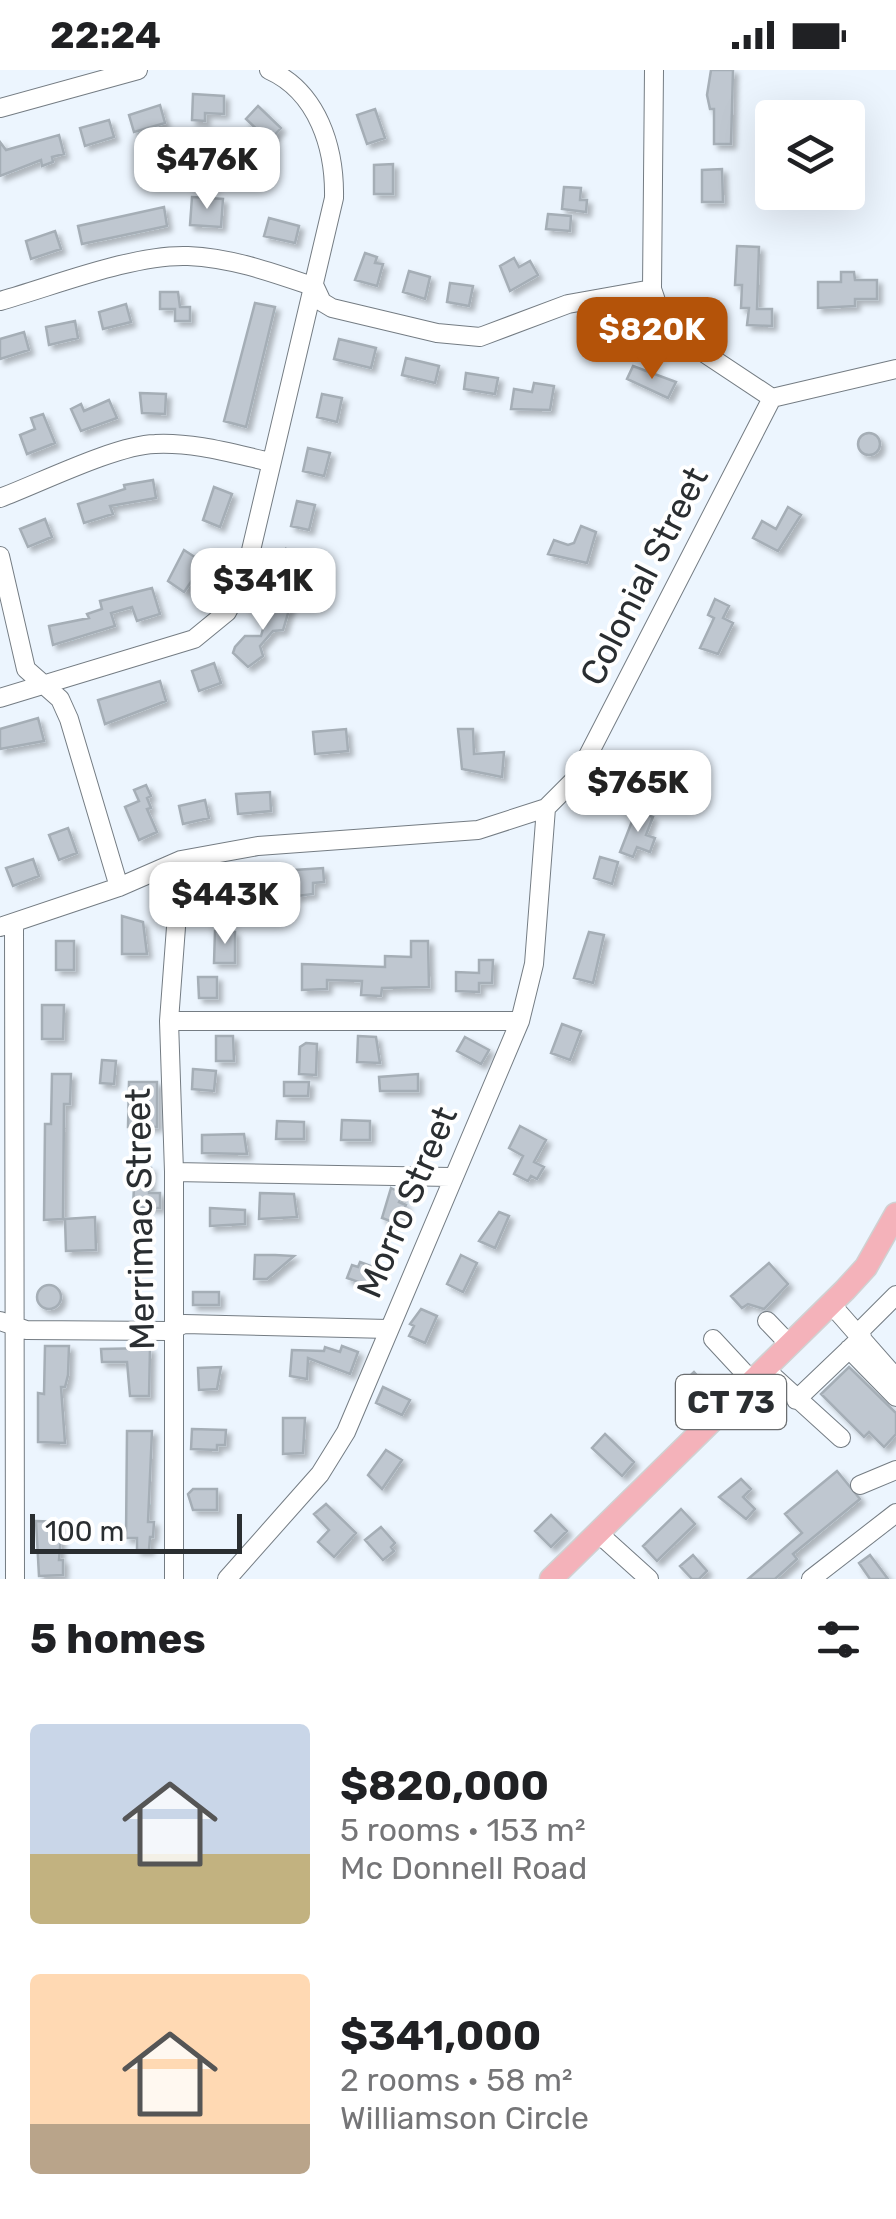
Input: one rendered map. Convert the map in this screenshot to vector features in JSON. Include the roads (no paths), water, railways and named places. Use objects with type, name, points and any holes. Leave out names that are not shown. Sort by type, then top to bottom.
[{"type":"main road","name":"CT 73","points":[[551,1579],[832,1304],[866,1267],[896,1214]]},
{"type":"street","points":[[61,70],[66,90]]},
{"type":"street","points":[[0,108],[138,70]]},
{"type":"street","points":[[0,698],[194,638],[228,612],[244,580],[316,288],[334,198],[334,169],[318,117],[301,94],[268,70]]},
{"type":"street","points":[[654,70],[652,289],[665,327],[772,398],[896,369]]},
{"type":"street","points":[[0,301],[184,256],[225,260],[316,288],[322,302],[332,308],[461,337],[494,334],[568,304],[652,289]]},
{"type":"street","name":"Colonial Street","points":[[7,925],[119,888],[181,860],[258,846],[478,830],[546,808],[577,776],[772,398]]},
{"type":"street","points":[[0,498],[126,449],[154,444],[203,448],[271,462]]},
{"type":"street","points":[[0,556],[26,669],[60,699],[69,719],[119,888]]},
{"type":"street","name":"Morro Street","points":[[227,1579],[320,1474],[346,1432],[450,1177],[520,1021],[534,964],[546,808]]},
{"type":"street","name":"Merrimac Street","points":[[174,1579],[174,1172],[169,1021],[181,860]]},
{"type":"street","points":[[7,925],[7,1323],[15,1579]]},
{"type":"street","points":[[169,1021],[520,1021]]},
{"type":"street","points":[[174,1172],[450,1177]]},
{"type":"street","points":[[796,1400],[896,1296]]},
{"type":"street","points":[[832,1304],[896,1396]]},
{"type":"street","points":[[767,1321],[790,1345]]},
{"type":"street","points":[[7,1323],[26,1330],[174,1328],[184,1324],[388,1328]]},
{"type":"street","points":[[713,1339],[841,1438]]},
{"type":"street","points":[[856,1340],[896,1378]]},
{"type":"street","points":[[860,1485],[896,1470]]},
{"type":"street","points":[[811,1579],[896,1513]]},
{"type":"street","points":[[598,1534],[649,1579]]}]
